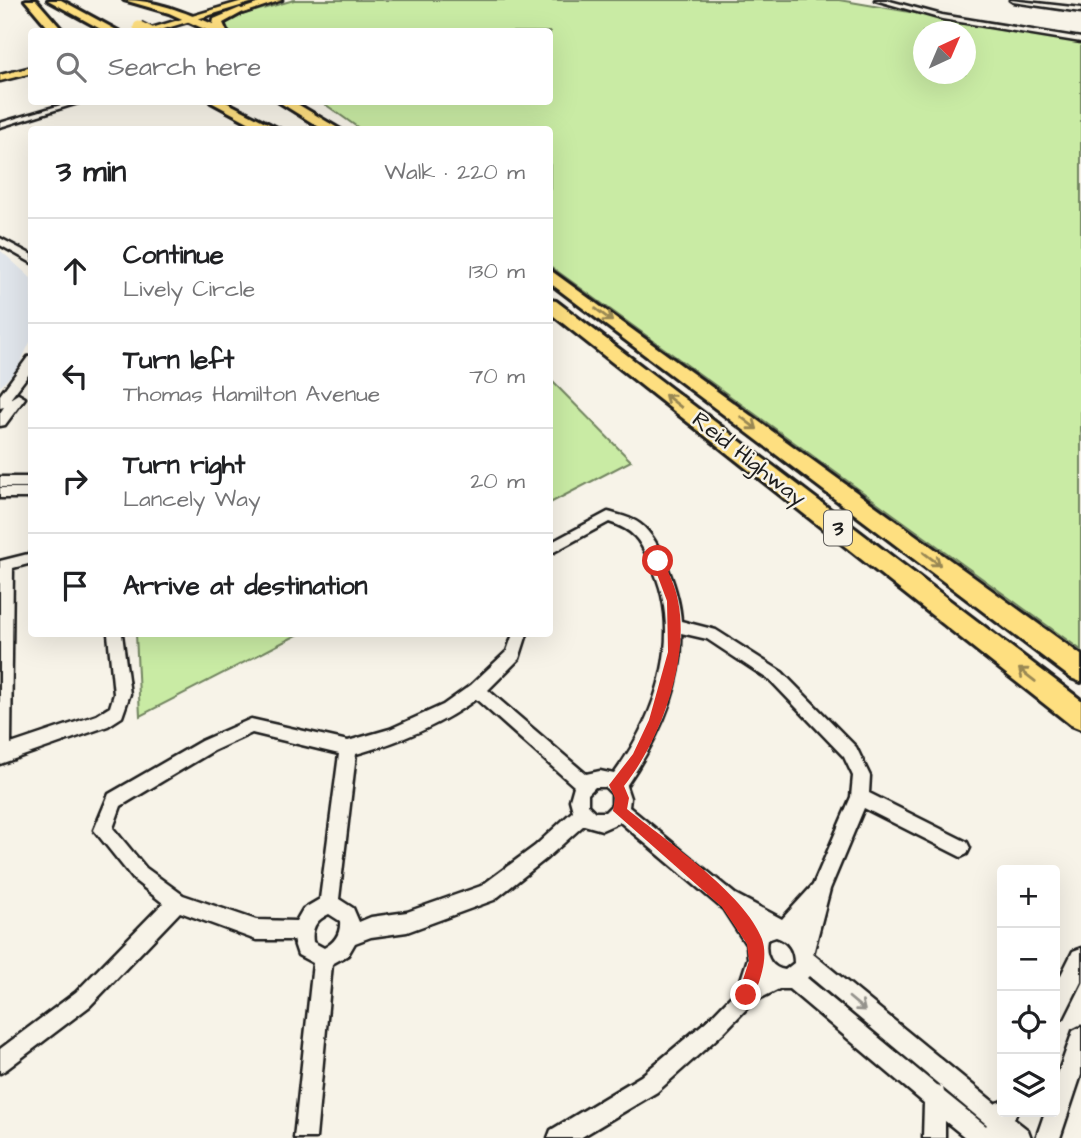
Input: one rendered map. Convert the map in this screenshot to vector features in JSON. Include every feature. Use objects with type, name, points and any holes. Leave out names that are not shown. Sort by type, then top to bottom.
[{"type":"highway","points":[[30,0],[55,28]]},
{"type":"highway","points":[[53,0],[107,28]]},
{"type":"highway","points":[[129,0],[163,8],[215,28]]},
{"type":"highway","points":[[163,8],[210,12]]},
{"type":"highway","points":[[220,28],[218,21],[240,11]]},
{"type":"highway","points":[[127,20],[140,28]]},
{"type":"highway","points":[[225,105],[278,126]]},
{"type":"highway","points":[[251,105],[280,126]]},
{"type":"highway","points":[[290,105],[328,126]]},
{"type":"highway","points":[[326,108],[349,126]]},
{"type":"highway","name":"Reid Highway","points":[[553,277],[1081,670]]},
{"type":"highway","name":"Reid Highway","points":[[553,307],[1081,716]]},
{"type":"main road","points":[[177,28],[210,12],[256,0]]},
{"type":"main road","points":[[153,28],[240,11],[278,0]]},
{"type":"main road","points":[[0,70],[28,63]]},
{"type":"main road","points":[[0,78],[28,71]]},
{"type":"street","points":[[878,0],[942,17],[1081,39]]},
{"type":"street","points":[[885,0],[952,18],[1081,39]]},
{"type":"street","points":[[1013,0],[1042,2],[1081,10]]},
{"type":"street","points":[[0,125],[68,105]]},
{"type":"street","points":[[0,235],[28,247]]},
{"type":"street","points":[[0,241],[28,258]]},
{"type":"street","points":[[0,404],[28,366]]},
{"type":"street","points":[[0,422],[28,384]]},
{"type":"street","points":[[0,482],[28,482]]},
{"type":"street","points":[[0,493],[28,493]]},
{"type":"street","points":[[553,547],[608,517],[636,527],[658,561],[673,601],[674,652],[655,720],[637,759],[616,785]]},
{"type":"street","points":[[28,559],[3,565],[2,755],[102,721],[116,712],[122,694],[115,637]]},
{"type":"street","points":[[559,1138],[649,1084],[717,1025],[746,995],[785,979],[803,968],[821,889],[860,797],[862,776],[849,752],[777,677],[711,634],[673,625]]},
{"type":"street","points":[[302,931],[256,930],[177,902],[140,874],[103,830],[115,800],[207,746],[251,726],[348,748],[393,736],[449,710],[477,690],[514,654],[519,637]]},
{"type":"street","points":[[477,690],[585,784]]},
{"type":"street","points":[[329,905],[348,748]]},
{"type":"street","points":[[600,779],[616,785],[622,798],[620,811],[603,821],[584,813],[578,798],[585,784],[600,779]]},
{"type":"street","points":[[860,797],[961,848]]},
{"type":"street","points":[[620,811],[728,901],[794,935],[804,956],[995,1127]]},
{"type":"street","points":[[350,934],[371,927],[407,922],[487,893],[541,852],[584,813]]},
{"type":"street","points":[[746,995],[756,951],[767,928],[781,928],[821,889]]},
{"type":"street","points":[[728,901],[756,951],[763,970],[785,979],[935,1095],[1020,1138]]},
{"type":"street","points":[[0,1062],[83,999],[177,902]]},
{"type":"street","points":[[329,905],[345,912],[351,926],[350,934],[339,952],[323,958],[305,948],[302,931],[311,914],[329,905]]},
{"type":"street","points":[[305,1138],[323,958]]},
{"type":"street","points":[[1060,1000],[1081,959]]},
{"type":"street","points":[[1048,1138],[1081,1039]]},
{"type":"street","points":[[934,1138],[935,1095]]},
{"type":"shaded area","points":[[0,250],[28,275],[28,347],[18,368],[0,387]]},
{"type":"green space","points":[[294,0],[839,0],[963,21],[913,21],[913,84],[976,84],[976,23],[1081,41],[1081,650],[553,268],[553,126],[356,126],[326,105],[553,105],[553,28],[220,28],[213,23]]},
{"type":"green space","points":[[553,382],[631,461],[553,501]]},
{"type":"green space","points":[[136,637],[293,637],[140,716]]},
{"type":"route","points":[[658,561],[673,601],[674,652],[655,720],[637,759],[616,785],[622,798],[620,811],[728,901],[755,941],[757,961],[746,995]]}]
